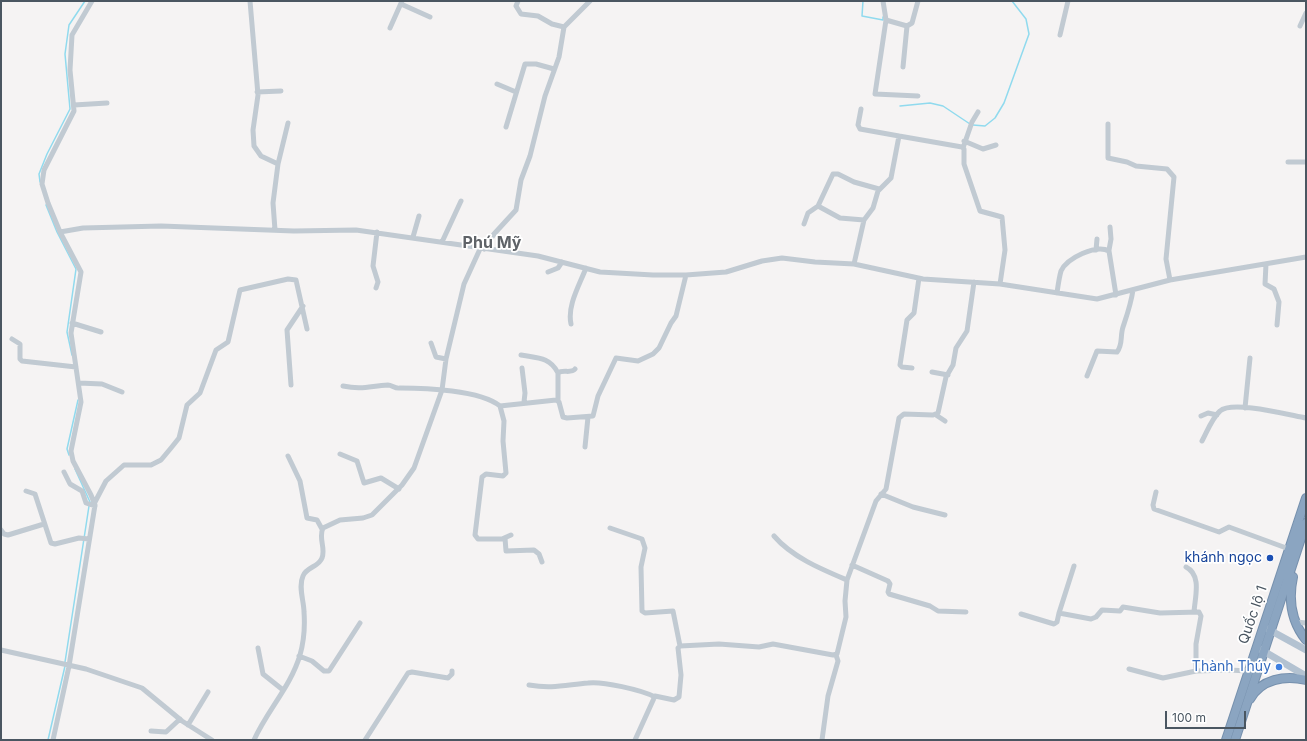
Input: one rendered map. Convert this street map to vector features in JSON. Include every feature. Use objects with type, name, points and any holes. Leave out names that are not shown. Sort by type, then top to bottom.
[{"type":"highway","name":"Quốc lộ 1","points":[[1235,740],[1260,649],[1294,548],[1306,498]]},
{"type":"highway","name":"Quốc lộ 1","points":[[1294,548],[1306,523]]},
{"type":"highway","points":[[1294,548],[1290,604],[1296,622],[1306,640]]},
{"type":"highway","name":"Quốc lộ 1","points":[[1226,740],[1248,671],[1260,649]]},
{"type":"highway","points":[[1244,710],[1252,695],[1261,686],[1272,680],[1289,677],[1306,680]]},
{"type":"main road","points":[[1267,628],[1306,650]]},
{"type":"main road","points":[[1260,649],[1306,676]]},
{"type":"street","points":[[92,1],[72,35],[70,70],[74,105],[73,114],[47,164],[43,177],[46,199],[60,232],[81,272],[72,323],[73,367],[79,383],[81,402],[71,451],[73,461],[92,505]]},
{"type":"street","points":[[250,1],[257,92],[253,130],[254,146],[261,156],[278,164]]},
{"type":"street","points":[[518,1],[516,6],[521,14],[538,16],[552,24],[564,27]]},
{"type":"street","points":[[322,529],[329,524],[340,520],[362,518],[372,515],[399,489],[416,466],[442,390],[446,359],[464,284],[482,249],[516,210],[521,180],[530,156],[545,96],[560,55],[564,27],[590,1]]},
{"type":"street","points":[[883,1],[886,20],[875,94],[918,96]]},
{"type":"street","points":[[903,67],[908,26],[912,23],[918,1]]},
{"type":"street","points":[[1060,34],[1068,1]]},
{"type":"street","points":[[390,28],[402,3],[430,18]]},
{"type":"street","points":[[1300,26],[1306,13]]},
{"type":"street","points":[[886,20],[908,26]]},
{"type":"street","points":[[506,127],[525,64],[536,64],[554,68]]},
{"type":"street","points":[[497,84],[516,92]]},
{"type":"street","points":[[257,92],[281,91]]},
{"type":"street","points":[[74,105],[107,103]]},
{"type":"street","points":[[861,109],[858,125],[860,130],[963,148]]},
{"type":"street","points":[[978,112],[964,141],[964,164],[980,211],[1002,217],[1005,250],[1000,284]]},
{"type":"street","points":[[275,230],[273,203],[278,164],[288,123]]},
{"type":"street","points":[[1108,124],[1108,158],[1127,162],[1136,166],[1167,169],[1174,177],[1166,259],[1170,280]]},
{"type":"street","points":[[854,264],[864,220],[873,208],[880,189],[891,178],[899,136]]},
{"type":"street","points":[[964,141],[983,149],[996,145]]},
{"type":"street","points":[[1288,162],[1306,162]]},
{"type":"street","points":[[804,224],[808,213],[818,206],[833,174],[838,174],[854,182],[880,189]]},
{"type":"street","points":[[442,242],[461,201]]},
{"type":"street","points":[[818,206],[840,218],[864,220]]},
{"type":"street","points":[[413,237],[419,216]]},
{"type":"street","points":[[60,232],[93,228],[161,226],[298,232],[338,229],[376,232],[482,249],[534,255],[606,272],[686,276],[726,272],[778,258],[854,264],[919,278],[1000,284],[1097,299],[1170,280],[1306,257]]},
{"type":"street","points":[[1110,226],[1111,239],[1108,250],[1116,295]]},
{"type":"street","points":[[376,232],[373,266],[378,282],[376,288]]},
{"type":"street","points":[[1096,250],[1097,239]]},
{"type":"street","points":[[1057,293],[1061,272],[1070,260],[1085,252],[1108,250]]},
{"type":"street","points":[[548,272],[558,268],[562,262]]},
{"type":"street","points":[[1266,264],[1265,284],[1274,289],[1279,302],[1277,325]]},
{"type":"street","points":[[571,324],[569,314],[586,268]]},
{"type":"street","points":[[521,355],[549,361],[553,364],[558,373],[558,400],[563,417],[593,416],[596,412],[598,396],[616,358],[636,361],[653,354],[659,348],[676,316],[686,276]]},
{"type":"street","points":[[912,368],[902,367],[900,365],[907,320],[914,313],[919,278]]},
{"type":"street","points":[[53,740],[65,665],[89,539],[92,505],[106,480],[124,465],[154,464],[161,460],[178,440],[187,405],[200,393],[216,350],[228,342],[240,290],[294,279],[297,283],[308,329]]},
{"type":"street","points":[[936,415],[948,375],[953,365],[956,346],[967,331],[974,282]]},
{"type":"street","points":[[1088,376],[1098,351],[1117,352],[1120,348],[1122,328],[1130,310],[1133,290]]},
{"type":"street","points":[[291,384],[287,330],[302,306]]},
{"type":"street","points":[[72,323],[101,332]]},
{"type":"street","points":[[12,339],[20,344],[20,359],[22,361],[73,367]]},
{"type":"street","points":[[431,342],[436,357],[446,359]]},
{"type":"street","points":[[1245,408],[1250,358]]},
{"type":"street","points":[[522,368],[525,393],[524,402]]},
{"type":"street","points":[[558,373],[560,371],[571,372],[575,369]]},
{"type":"street","points":[[932,372],[948,375]]},
{"type":"street","points":[[79,383],[102,384],[122,392]]},
{"type":"street","points":[[343,386],[360,389],[389,385],[398,389],[415,388],[442,390],[488,398],[500,406],[504,421],[503,444],[506,473],[504,476],[486,474],[482,477],[475,535],[478,539],[505,538],[511,535]]},
{"type":"street","points":[[500,406],[524,402],[558,400]]},
{"type":"street","points":[[1202,441],[1217,415],[1226,408],[1245,408],[1306,418]]},
{"type":"street","points":[[1202,416],[1208,413],[1217,415]]},
{"type":"street","points":[[822,740],[828,696],[838,661],[836,655],[846,617],[845,601],[847,580],[876,501],[885,491],[887,485],[900,416],[904,414],[936,415],[945,422]]},
{"type":"street","points":[[585,447],[588,417]]},
{"type":"street","points":[[340,454],[357,461],[364,483],[381,478],[399,489]]},
{"type":"street","points":[[254,740],[266,714],[282,690],[299,656],[304,625],[302,576],[320,562],[323,557],[321,536],[322,529],[317,520],[307,518],[300,481],[288,456]]},
{"type":"street","points":[[64,472],[70,484],[82,491],[92,505]]},
{"type":"street","points":[[26,491],[35,494],[50,541],[53,544],[79,538],[89,539]]},
{"type":"street","points":[[1156,492],[1153,505],[1154,508],[1219,532],[1229,526],[1294,548]]},
{"type":"street","points":[[881,494],[913,507],[945,515]]},
{"type":"street","points":[[1,530],[4,534],[8,535],[44,524]]},
{"type":"street","points":[[529,685],[550,688],[589,682],[648,693],[654,697],[659,696],[674,700],[679,697],[680,676],[678,648],[680,646],[673,611],[645,613],[642,611],[641,567],[645,548],[643,540],[641,537],[610,528]]},
{"type":"street","points":[[774,536],[794,554],[825,571],[847,580]]},
{"type":"street","points":[[505,538],[506,551],[534,550],[539,554],[542,562]]},
{"type":"street","points":[[852,565],[888,581],[890,584],[888,592],[890,594],[930,606],[938,611],[966,612]]},
{"type":"street","points":[[1021,614],[1054,624],[1057,622],[1074,566]]},
{"type":"street","points":[[1186,567],[1190,569],[1196,577],[1194,612]]},
{"type":"street","points":[[1059,613],[1091,619],[1096,617],[1102,610],[1120,611],[1123,607],[1160,613],[1198,612],[1201,616],[1196,644],[1196,671]]},
{"type":"street","points":[[1296,622],[1306,623]]},
{"type":"street","points":[[299,656],[312,661],[324,671],[329,671],[360,623]]},
{"type":"street","points":[[680,646],[719,644],[759,647],[773,644],[836,655]]},
{"type":"street","points":[[258,648],[263,674],[282,690]]},
{"type":"street","points":[[1,650],[92,670],[142,688],[209,740]]},
{"type":"street","points":[[1129,670],[1163,678],[1196,671],[1248,671]]},
{"type":"street","points":[[365,740],[408,673],[412,672],[448,678],[452,674],[452,671]]},
{"type":"street","points":[[188,725],[208,692]]},
{"type":"street","points":[[635,740],[654,697]]},
{"type":"street","points":[[150,731],[166,732],[180,719]]},
{"type":"waterway","points":[[40,182],[39,174],[47,154],[70,109],[65,54],[69,25],[85,1]]},
{"type":"waterway","points":[[863,1],[862,16],[883,20],[883,17]]},
{"type":"waterway","points":[[973,125],[985,126],[995,118],[1004,103],[1029,34],[1026,19],[1012,1]]},
{"type":"waterway","points":[[900,106],[930,103],[943,106],[970,124]]},
{"type":"waterway","points":[[46,205],[57,232],[76,269],[67,332],[72,355]]},
{"type":"waterway","points":[[69,455],[67,449],[78,400]]},
{"type":"waterway","points":[[75,469],[90,502]]},
{"type":"waterway","points":[[65,662],[89,506]]},
{"type":"waterway","points":[[48,740],[65,666]]},
{"type":"place","name":"khánh ngọc","points":[[1270,558]]},
{"type":"place","name":"Thành Thúy","points":[[1279,667]]},
{"type":"district","name":"Phú Mỹ","points":[[492,243]]}]
